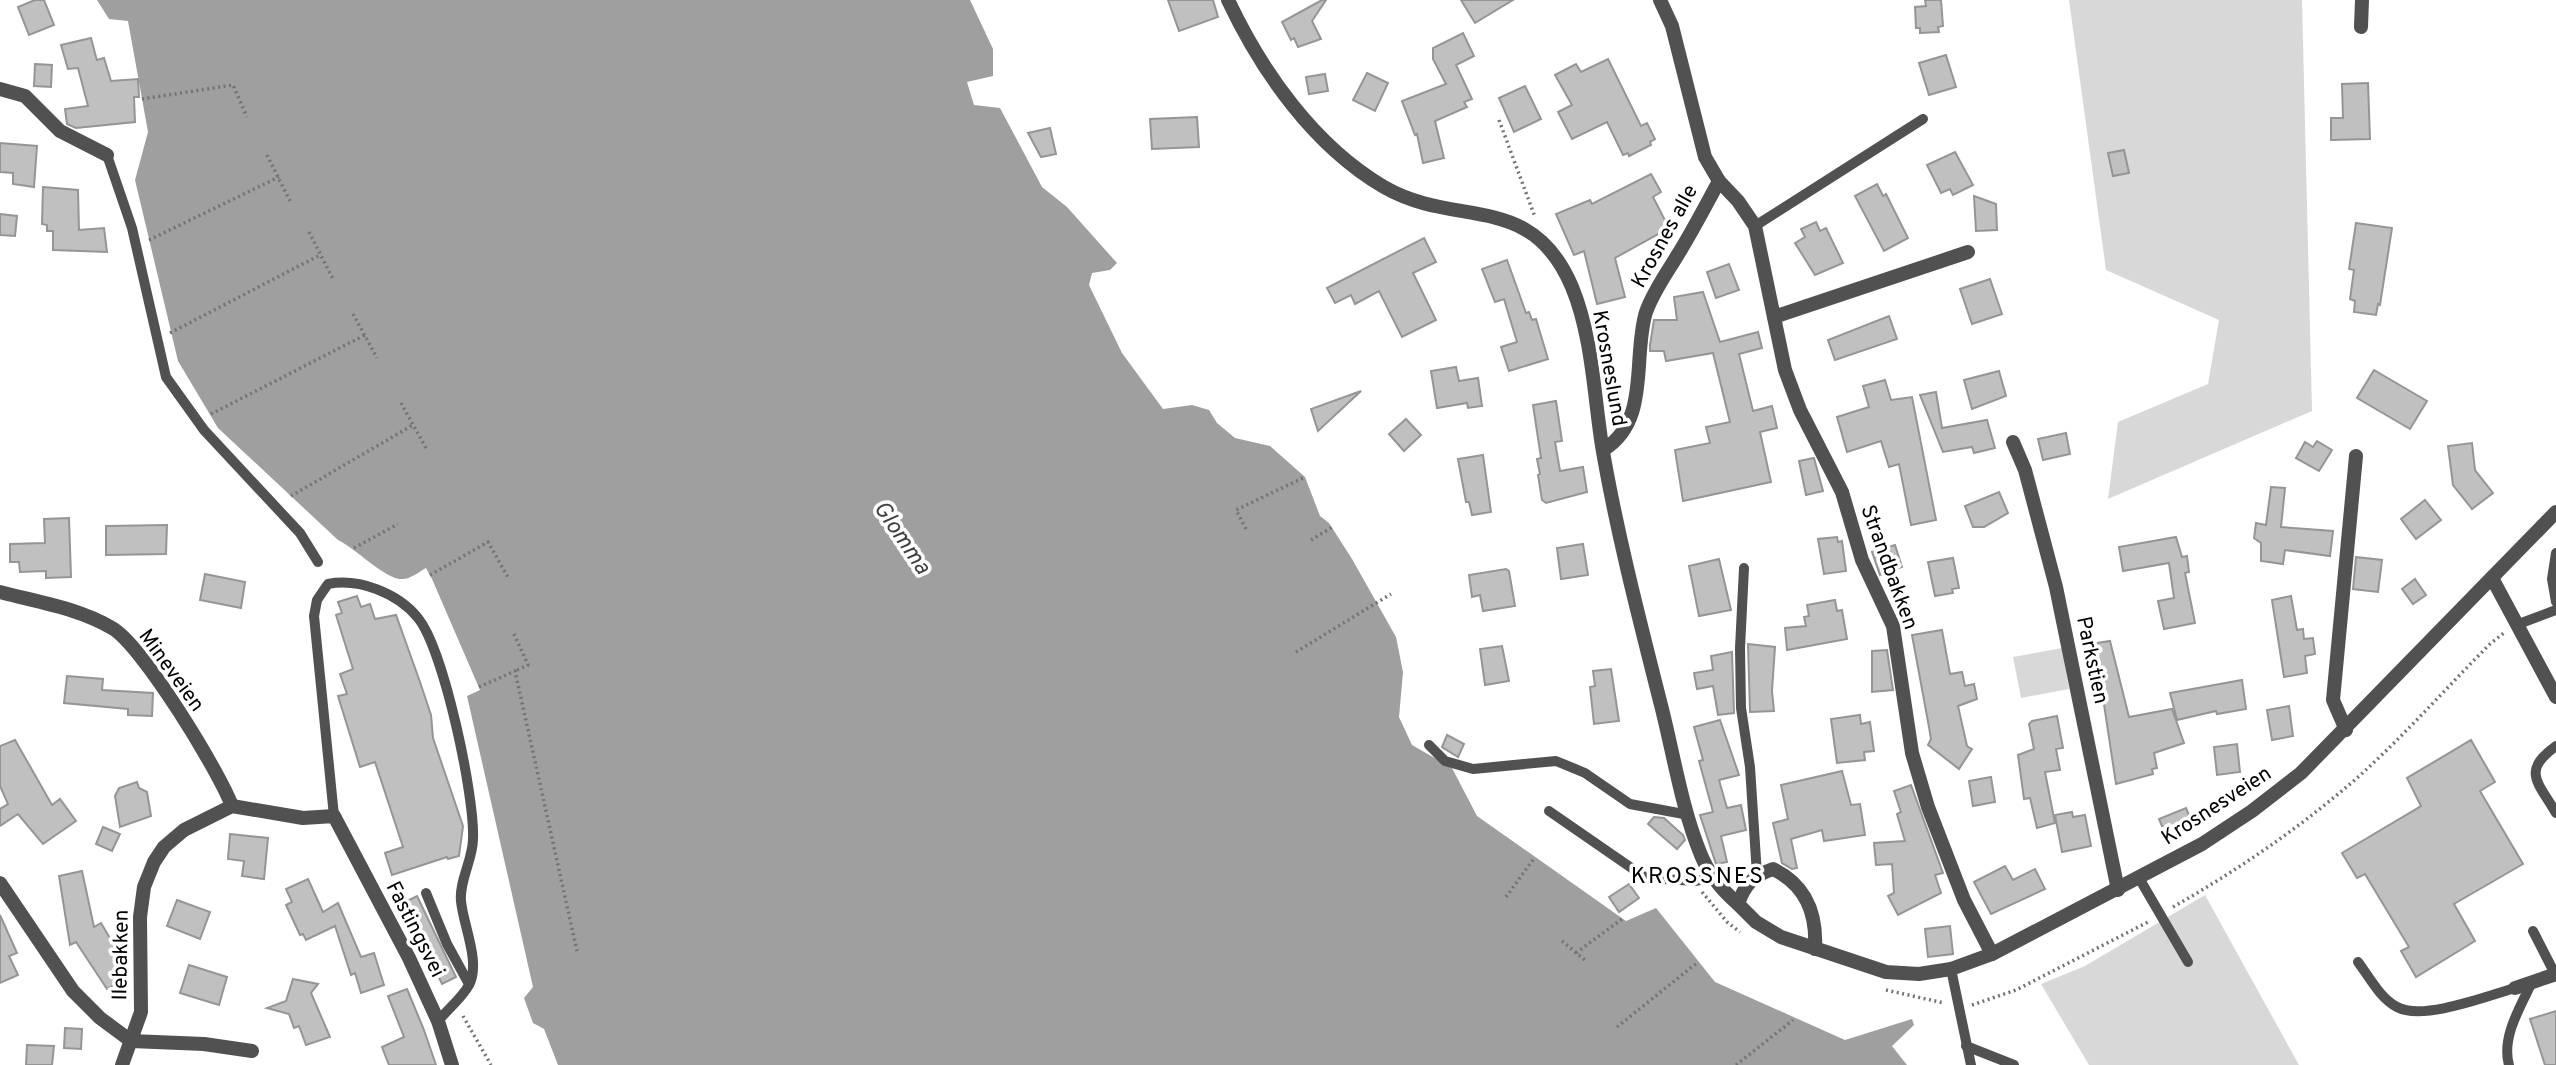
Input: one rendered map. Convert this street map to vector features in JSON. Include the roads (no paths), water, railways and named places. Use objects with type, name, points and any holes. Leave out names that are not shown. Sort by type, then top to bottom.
[{"type":"street","name":"Krosneslund","points":[[1228,0],[1250,43],[1288,97],[1340,156],[1404,197],[1435,206],[1500,217],[1525,228],[1549,248],[1573,289],[1583,328],[1603,450],[1640,625],[1689,815],[1701,855],[1713,877],[1738,904]]},
{"type":"street","name":"Krosnes alle","points":[[1603,450],[1618,436],[1636,400],[1643,327],[1651,301],[1719,181],[1698,133],[1672,26],[1660,0]]},
{"type":"street","points":[[2361,27],[2362,0]]},
{"type":"street","points":[[0,89],[25,96],[60,131],[107,155]]},
{"type":"street","name":"Strandbakken","points":[[1719,181],[1738,201],[1755,226],[1779,348],[1793,392],[1842,492],[1862,560],[1893,626],[1912,753],[1928,807],[1964,900],[1992,954]]},
{"type":"street","points":[[1774,317],[1968,252]]},
{"type":"street","name":"Parkstien","points":[[2013,442],[2025,470],[2056,587],[2118,890]]},
{"type":"street","points":[[2346,730],[2333,700],[2356,456]]},
{"type":"street","name":"Krosnesveien","points":[[1738,904],[1756,922],[1780,937],[1886,972],[1919,974],[1951,969],[1992,954],[2139,878],[2252,811],[2301,773],[2346,730],[2556,512]]},
{"type":"street","points":[[2492,578],[2556,697]]},
{"type":"street","name":"Mineveien","points":[[0,592],[85,614],[116,630],[141,657],[213,764],[232,806]]},
{"type":"street","points":[[232,806],[303,818],[334,816]]},
{"type":"street","name":"Ilebakken","points":[[122,1065],[141,1012],[140,917],[144,887],[154,862],[164,847],[184,830],[232,806]]},
{"type":"street","name":"Fastingsvei","points":[[334,816],[409,958],[438,1021],[452,1065]]},
{"type":"street","points":[[1738,904],[1744,887],[1757,875],[1773,869],[1787,876],[1800,887],[1810,905],[1816,926],[1815,948]]},
{"type":"street","points":[[0,883],[73,991],[100,1018],[131,1041],[252,1051]]},
{"type":"street","points":[[2515,988],[2556,974]]},
{"type":"lane","points":[[1755,226],[1923,119]]},
{"type":"lane","points":[[107,155],[132,228],[166,377],[204,430],[300,533],[318,562]]},
{"type":"lane","points":[[2556,553],[2552,579],[2556,602]]},
{"type":"lane","points":[[1744,568],[1741,708],[1750,767],[1757,875]]},
{"type":"lane","points":[[334,816],[314,616],[317,600],[328,584],[357,582],[397,600],[419,618],[436,657],[471,808],[474,840],[460,898],[472,965],[470,984],[438,1021]]},
{"type":"lane","points":[[2516,625],[2556,610]]},
{"type":"lane","points":[[1429,745],[1446,761],[1473,769],[1556,761],[1586,773],[1630,804],[1689,815]]},
{"type":"lane","points":[[2556,746],[2541,757],[2534,768],[2534,776],[2556,813]]},
{"type":"lane","points":[[1549,811],[1646,878],[1696,881],[1713,877]]},
{"type":"lane","points":[[2139,878],[2188,962]]},
{"type":"lane","points":[[426,893],[447,944],[470,984]]},
{"type":"lane","points":[[2533,931],[2556,974]]},
{"type":"lane","points":[[2358,962],[2383,997],[2399,1009],[2414,1012],[2434,1010],[2515,988]]},
{"type":"lane","points":[[1951,969],[1971,1065]]},
{"type":"lane","points":[[2510,1065],[2507,1056],[2512,1024],[2532,982]]},
{"type":"lane","points":[[1966,1046],[2014,1065]]},
{"type":"water","name":"Glomma","points":[[97,0],[970,0],[993,49],[993,76],[967,82],[974,105],[1000,108],[1042,187],[1067,207],[1117,263],[1110,270],[1092,273],[1089,285],[1122,353],[1163,409],[1192,405],[1209,410],[1217,423],[1235,438],[1270,446],[1305,477],[1320,516],[1329,523],[1352,559],[1396,637],[1403,672],[1399,717],[1412,745],[1452,768],[1477,816],[1626,921],[1656,908],[1715,982],[1845,1040],[1912,1019],[1914,1025],[1892,1046],[1907,1065],[558,1065],[544,1029],[533,1023],[524,998],[533,987],[467,696],[480,690],[432,579],[426,568],[407,578],[394,578],[338,540],[218,428],[178,361],[135,180],[148,132],[128,21],[109,19]]},
{"type":"district","name":"KROSSNES","points":[[1698,875]]}]
